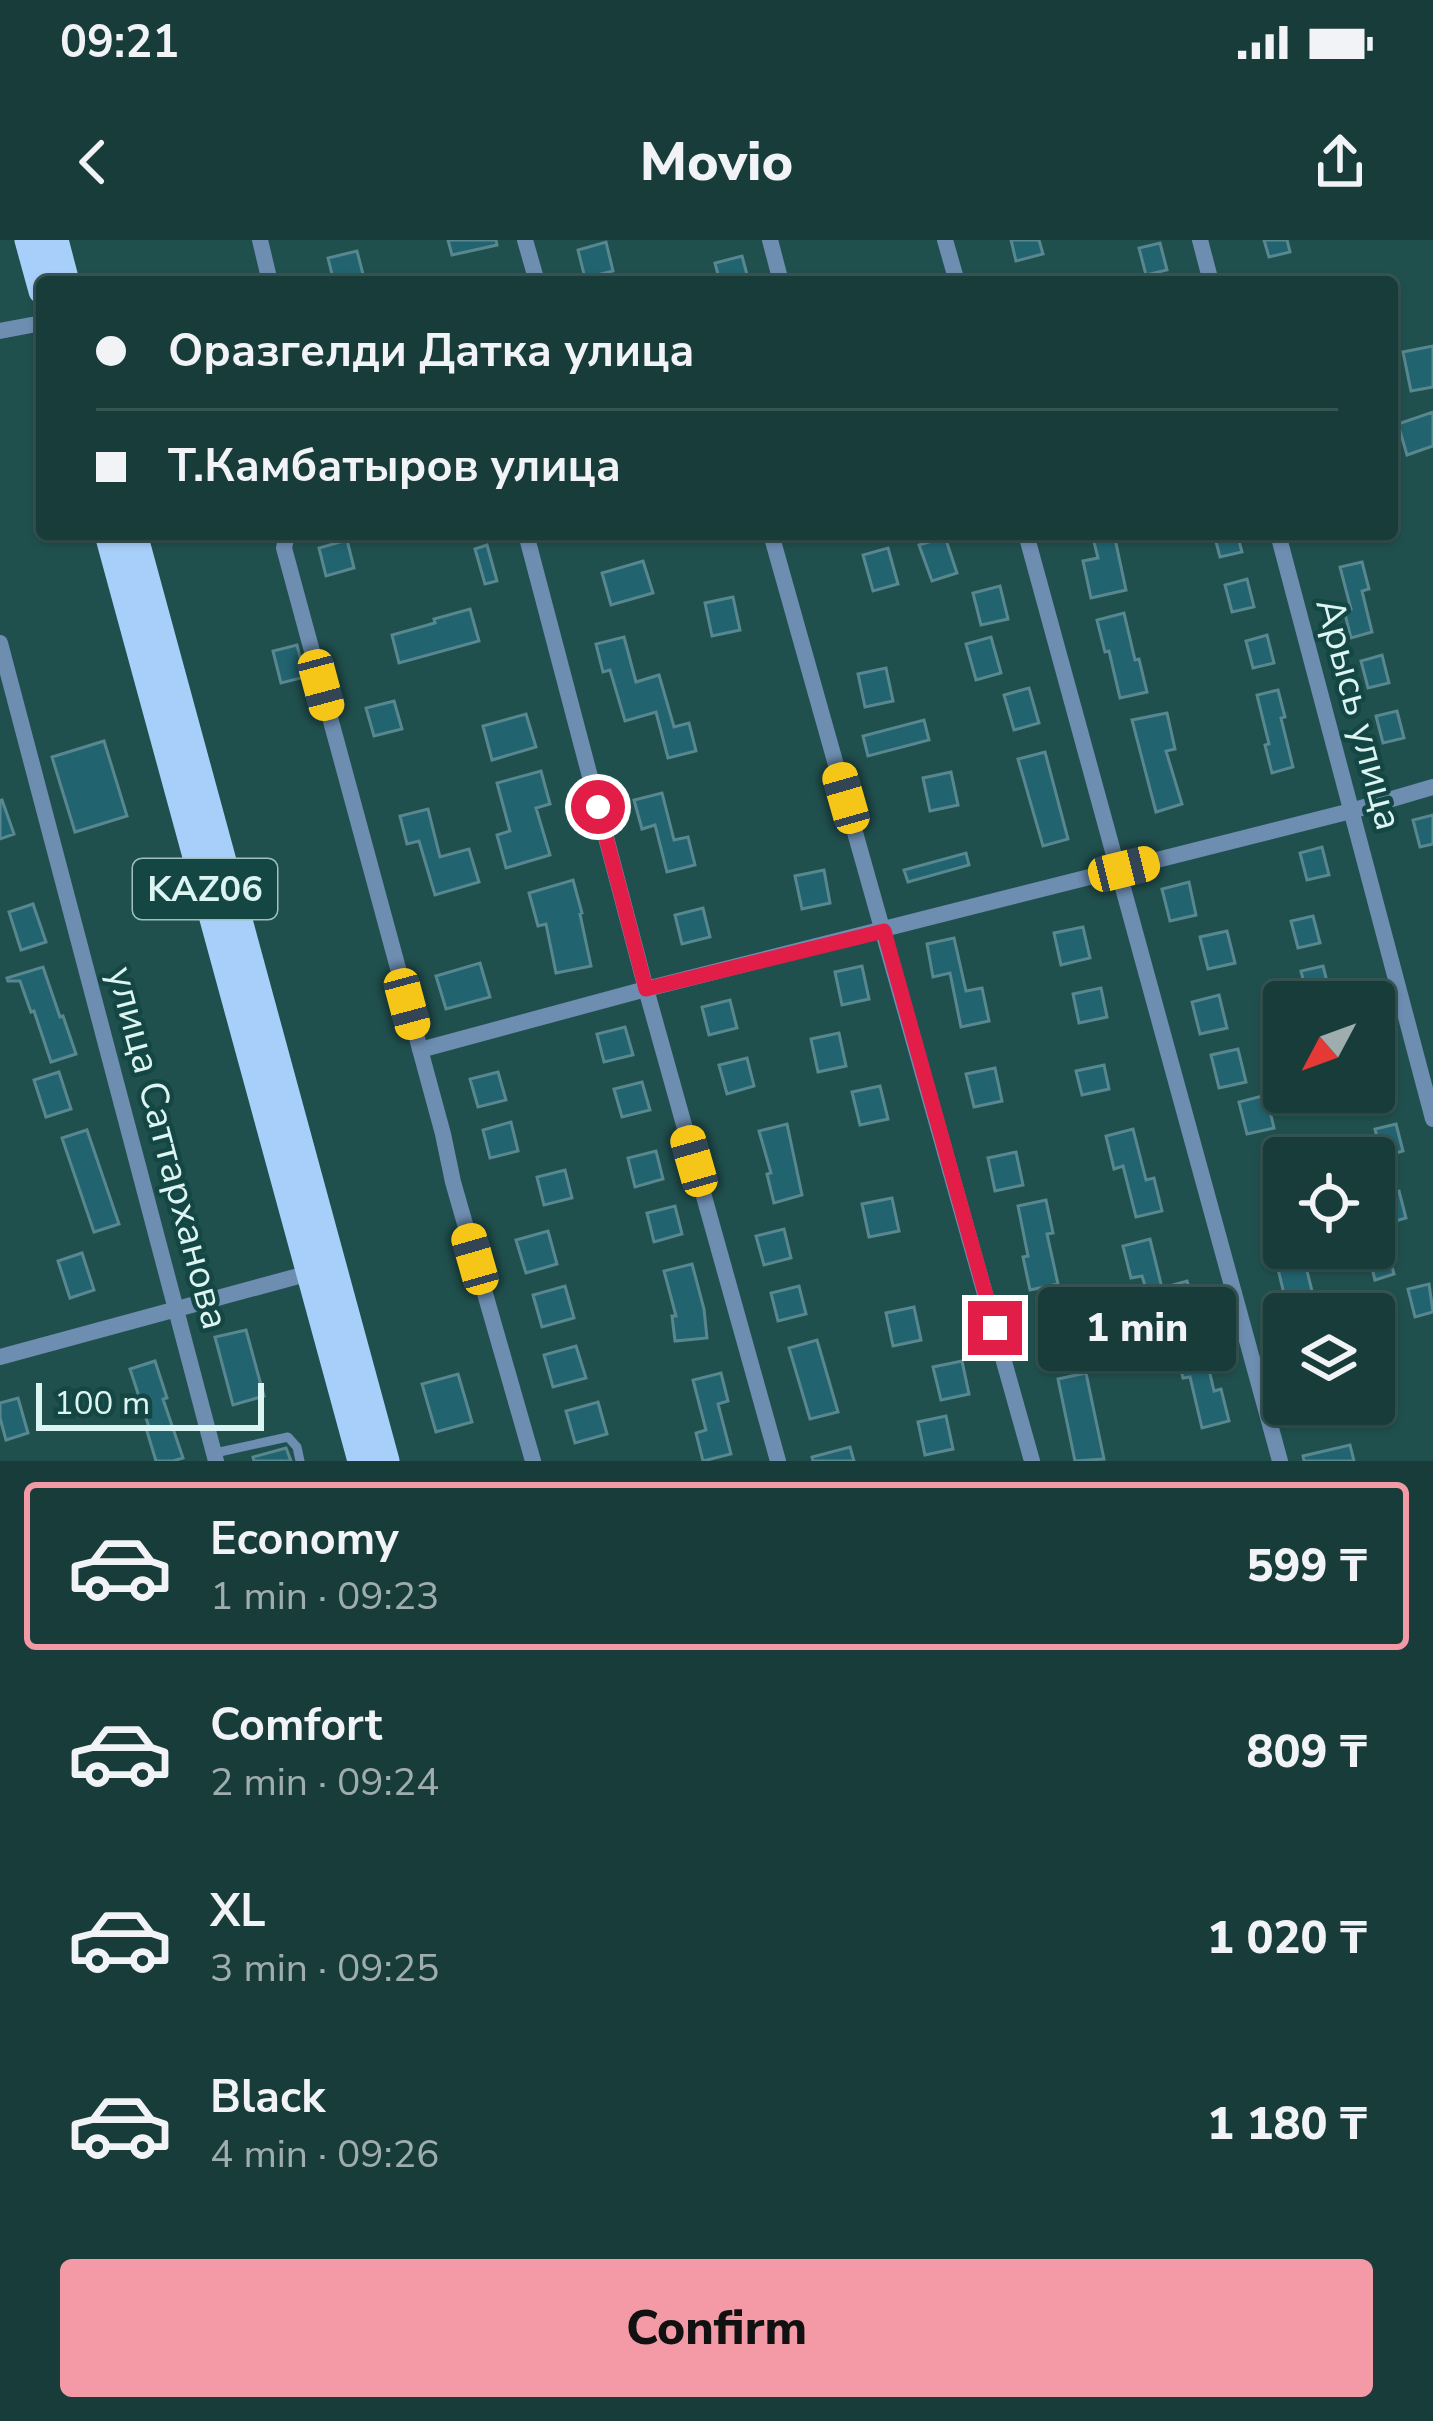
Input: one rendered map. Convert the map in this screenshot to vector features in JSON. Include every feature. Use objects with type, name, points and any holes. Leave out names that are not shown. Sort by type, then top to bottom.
[{"type":"main road","points":[[1,240],[35,265]]},
{"type":"main road","points":[[55,240],[64,276]]},
{"type":"main road","name":"KАZ06","points":[[110,540],[286,1137]]},
{"type":"main road","name":"KАZ06","points":[[136,540],[321,1270],[361,1461]]},
{"type":"main road","name":"KАZ06","points":[[321,1270],[386,1461]]},
{"type":"street","points":[[260,240],[269,276]]},
{"type":"street","points":[[526,240],[535,276]]},
{"type":"street","points":[[770,240],[779,276]]},
{"type":"street","points":[[946,240],[955,276]]},
{"type":"street","points":[[1200,240],[1209,276]]},
{"type":"street","points":[[0,331],[36,324]]},
{"type":"street","points":[[286,540],[284,548],[453,1182],[532,1461]]},
{"type":"street","points":[[528,540],[778,1461]]},
{"type":"street","points":[[773,540],[1032,1461]]},
{"type":"street","points":[[1028,540],[1280,1461]]},
{"type":"street","name":"Арысь улица","points":[[1280,540],[1433,1119]]},
{"type":"street","name":"улица Саттарханова","points":[[0,643],[215,1457]]},
{"type":"street","points":[[419,1050],[1433,788]]},
{"type":"street","points":[[0,1357],[321,1270]]},
{"type":"lane","points":[[215,1457],[288,1437],[301,1461]]},
{"type":"building","points":[[448,240],[496,240],[497,245],[452,255]]},
{"type":"building","points":[[1011,240],[1039,240],[1043,254],[1016,261]]},
{"type":"building","points":[[1264,240],[1287,240],[1290,252],[1269,257]]},
{"type":"building","points":[[606,242],[613,271],[584,276],[578,250]]},
{"type":"building","points":[[1160,243],[1167,270],[1146,275],[1139,248]]},
{"type":"building","points":[[357,251],[363,276],[332,276],[328,258]]},
{"type":"building","points":[[742,256],[747,276],[718,276],[715,263]]},
{"type":"building","points":[[1433,346],[1433,387],[1411,391],[1403,352]]},
{"type":"building","points":[[1433,412],[1433,446],[1407,455],[1398,424]]},
{"type":"building","points":[[347,540],[354,568],[326,576],[319,548]]},
{"type":"building","points":[[946,540],[957,573],[932,581],[919,545]]},
{"type":"building","points":[[1094,540],[1115,540],[1126,590],[1091,598],[1083,561],[1098,558]]},
{"type":"building","points":[[1216,540],[1239,540],[1242,552],[1220,557]]},
{"type":"building","points":[[487,545],[497,581],[485,584],[475,549]]},
{"type":"building","points":[[888,548],[898,584],[873,591],[863,555]]},
{"type":"building","points":[[643,561],[653,593],[611,605],[602,573]]},
{"type":"building","points":[[1362,562],[1369,589],[1362,591],[1372,632],[1351,638],[1344,610],[1351,609],[1340,567]]},
{"type":"building","points":[[1247,579],[1254,607],[1232,612],[1225,585]]},
{"type":"building","points":[[1000,586],[1008,619],[981,625],[973,593]]},
{"type":"building","points":[[733,597],[740,630],[712,636],[705,603]]},
{"type":"building","points":[[470,609],[479,641],[399,663],[392,635]]},
{"type":"building","points":[[1124,613],[1147,692],[1120,698],[1097,620]]},
{"type":"building","points":[[1267,635],[1274,663],[1253,668],[1246,641]]},
{"type":"building","points":[[624,637],[636,682],[659,675],[674,727],[689,723],[696,751],[668,758],[656,712],[625,721],[610,670],[603,672],[596,644]]},
{"type":"building","points":[[991,637],[1001,673],[976,680],[966,644]]},
{"type":"building","points":[[297,645],[305,677],[281,683],[273,651]]},
{"type":"building","points":[[1382,655],[1389,683],[1368,688],[1361,661]]},
{"type":"building","points":[[886,668],[893,701],[865,707],[858,674]]},
{"type":"building","points":[[1029,688],[1039,723],[1014,730],[1004,695]]},
{"type":"building","points":[[1278,690],[1293,767],[1272,773],[1257,695]]},
{"type":"building","points":[[394,701],[402,729],[374,736],[366,708]]},
{"type":"building","points":[[1397,711],[1404,738],[1383,743],[1376,716]]},
{"type":"building","points":[[1167,713],[1175,749],[1166,751],[1182,804],[1156,812],[1132,720]]},
{"type":"building","points":[[526,714],[536,747],[492,760],[483,726]]},
{"type":"building","points":[[924,720],[929,740],[868,756],[863,736]]},
{"type":"building","points":[[104,741],[127,816],[75,832],[52,757]]},
{"type":"building","points":[[1045,752],[1068,839],[1043,846],[1018,759]]},
{"type":"building","points":[[541,771],[550,804],[536,808],[550,855],[506,868],[497,835],[510,831],[497,783]]},
{"type":"building","points":[[951,772],[958,805],[930,811],[923,778]]},
{"type":"building","points":[[662,793],[674,840],[688,837],[695,865],[667,872],[655,825],[642,829],[634,800]]},
{"type":"building","points":[[0,801],[14,834],[0,839]]},
{"type":"building","points":[[428,809],[440,857],[469,849],[479,882],[435,895],[419,841],[407,844],[400,816]]},
{"type":"building","points":[[1433,815],[1433,844],[1420,847],[1413,820]]},
{"type":"building","points":[[1322,847],[1329,875],[1307,880],[1300,853]]},
{"type":"building","points":[[966,853],[969,865],[908,882],[904,870]]},
{"type":"building","points":[[824,870],[830,903],[802,909],[795,876]]},
{"type":"building","points":[[573,880],[591,966],[556,973],[546,924],[538,926],[529,893]]},
{"type":"building","points":[[1189,882],[1196,915],[1170,921],[1162,889]]},
{"type":"building","points":[[33,904],[46,942],[21,950],[9,912]]},
{"type":"building","points":[[703,908],[710,937],[682,944],[675,915]]},
{"type":"building","points":[[1313,916],[1320,943],[1298,948],[1291,921]]},
{"type":"building","points":[[1083,927],[1090,958],[1061,965],[1054,933]]},
{"type":"building","points":[[1227,931],[1235,963],[1208,969],[1200,937]]},
{"type":"building","points":[[954,938],[966,991],[982,988],[989,1021],[961,1027],[950,973],[933,977],[927,944]]},
{"type":"building","points":[[480,963],[490,997],[446,1009],[436,976]]},
{"type":"building","points":[[862,966],[869,999],[842,1005],[835,972]]},
{"type":"building","points":[[1323,966],[1327,981],[1304,981],[1301,971]]},
{"type":"building","points":[[43,967],[76,1054],[51,1062],[20,981],[7,978]]},
{"type":"building","points":[[1101,988],[1107,1017],[1079,1023],[1073,994]]},
{"type":"building","points":[[1219,995],[1227,1028],[1200,1034],[1192,1002]]},
{"type":"building","points":[[730,1000],[737,1028],[709,1035],[702,1007]]},
{"type":"building","points":[[625,1027],[633,1055],[604,1062],[597,1034]]},
{"type":"building","points":[[839,1033],[846,1066],[818,1072],[811,1039]]},
{"type":"building","points":[[1238,1049],[1246,1082],[1219,1088],[1211,1055]]},
{"type":"building","points":[[747,1058],[754,1086],[727,1094],[719,1065]]},
{"type":"building","points":[[1104,1065],[1109,1089],[1082,1095],[1076,1071]]},
{"type":"building","points":[[995,1068],[1002,1101],[974,1107],[966,1074]]},
{"type":"building","points":[[59,1072],[71,1109],[46,1117],[34,1080]]},
{"type":"building","points":[[498,1072],[506,1100],[478,1107],[470,1079]]},
{"type":"building","points":[[642,1082],[650,1110],[622,1117],[614,1089]]},
{"type":"building","points":[[880,1086],[888,1119],[860,1125],[852,1092]]},
{"type":"building","points":[[1263,1096],[1263,1113],[1270,1113],[1274,1128],[1247,1134],[1239,1102]]},
{"type":"building","points":[[511,1122],[518,1151],[490,1158],[483,1130]]},
{"type":"building","points":[[787,1124],[802,1195],[774,1203],[759,1131]]},
{"type":"building","points":[[1396,1124],[1403,1151],[1395,1153],[1395,1137],[1377,1137],[1375,1129]]},
{"type":"building","points":[[1133,1129],[1146,1180],[1154,1178],[1162,1211],[1136,1217],[1123,1166],[1114,1169],[1106,1136]]},
{"type":"building","points":[[87,1130],[119,1224],[94,1232],[62,1138]]},
{"type":"building","points":[[656,1151],[663,1179],[635,1187],[628,1158]]},
{"type":"building","points":[[1016,1152],[1023,1185],[995,1191],[988,1158]]},
{"type":"building","points":[[565,1170],[572,1198],[544,1205],[537,1177]]},
{"type":"building","points":[[1399,1191],[1406,1218],[1395,1221],[1395,1192]]},
{"type":"building","points":[[892,1198],[899,1231],[869,1237],[862,1204]]},
{"type":"building","points":[[1046,1200],[1053,1233],[1047,1234],[1058,1284],[1030,1290],[1018,1206]]},
{"type":"building","points":[[675,1206],[682,1234],[654,1242],[647,1213]]},
{"type":"building","points":[[784,1229],[791,1258],[764,1265],[756,1236]]},
{"type":"building","points":[[548,1231],[557,1264],[526,1273],[516,1240]]},
{"type":"building","points":[[1150,1239],[1162,1288],[1187,1281],[1191,1294],[1151,1305],[1142,1276],[1131,1278],[1123,1246]]},
{"type":"building","points":[[82,1253],[94,1290],[70,1298],[58,1261]]},
{"type":"building","points":[[692,1264],[707,1338],[675,1341],[672,1316],[676,1316],[664,1271]]},
{"type":"building","points":[[1278,1269],[1306,1269],[1312,1293],[1284,1293]]},
{"type":"building","points":[[1372,1269],[1393,1269],[1394,1274],[1375,1280]]},
{"type":"building","points":[[1429,1284],[1433,1312],[1415,1317],[1408,1289]]},
{"type":"building","points":[[565,1286],[574,1318],[542,1327],[533,1295]]},
{"type":"building","points":[[799,1286],[806,1314],[778,1321],[771,1293]]},
{"type":"building","points":[[914,1307],[921,1340],[893,1346],[886,1313]]},
{"type":"building","points":[[1071,1316],[1078,1349],[1050,1355],[1043,1322]]},
{"type":"building","points":[[246,1330],[264,1396],[233,1405],[215,1337]]},
{"type":"building","points":[[1202,1339],[1214,1391],[1221,1389],[1229,1421],[1202,1428],[1190,1377],[1183,1378],[1175,1345]]},
{"type":"building","points":[[817,1340],[838,1412],[810,1419],[789,1348]]},
{"type":"building","points":[[576,1346],[586,1378],[553,1387],[544,1355]]},
{"type":"building","points":[[155,1361],[183,1458],[173,1461],[156,1461],[130,1369]]},
{"type":"building","points":[[962,1361],[969,1394],[941,1400],[933,1367]]},
{"type":"building","points":[[721,1373],[728,1401],[718,1404],[731,1454],[703,1461],[696,1433],[706,1430],[693,1380]]},
{"type":"building","points":[[1086,1373],[1104,1459],[1075,1461],[1058,1379]]},
{"type":"building","points":[[458,1374],[472,1422],[436,1432],[422,1384]]},
{"type":"building","points":[[18,1398],[28,1433],[6,1440],[0,1403]]},
{"type":"building","points":[[598,1402],[607,1434],[575,1443],[566,1411]]},
{"type":"building","points":[[946,1416],[953,1449],[925,1455],[918,1422]]},
{"type":"building","points":[[1350,1445],[1354,1461],[1304,1461],[1303,1456]]},
{"type":"building","points":[[850,1447],[854,1461],[813,1461],[812,1457]]},
{"type":"building","points":[[286,1448],[291,1461],[254,1461],[253,1457]]},
{"type":"route","points":[[598,807],[646,989],[884,931],[995,1328]]}]
